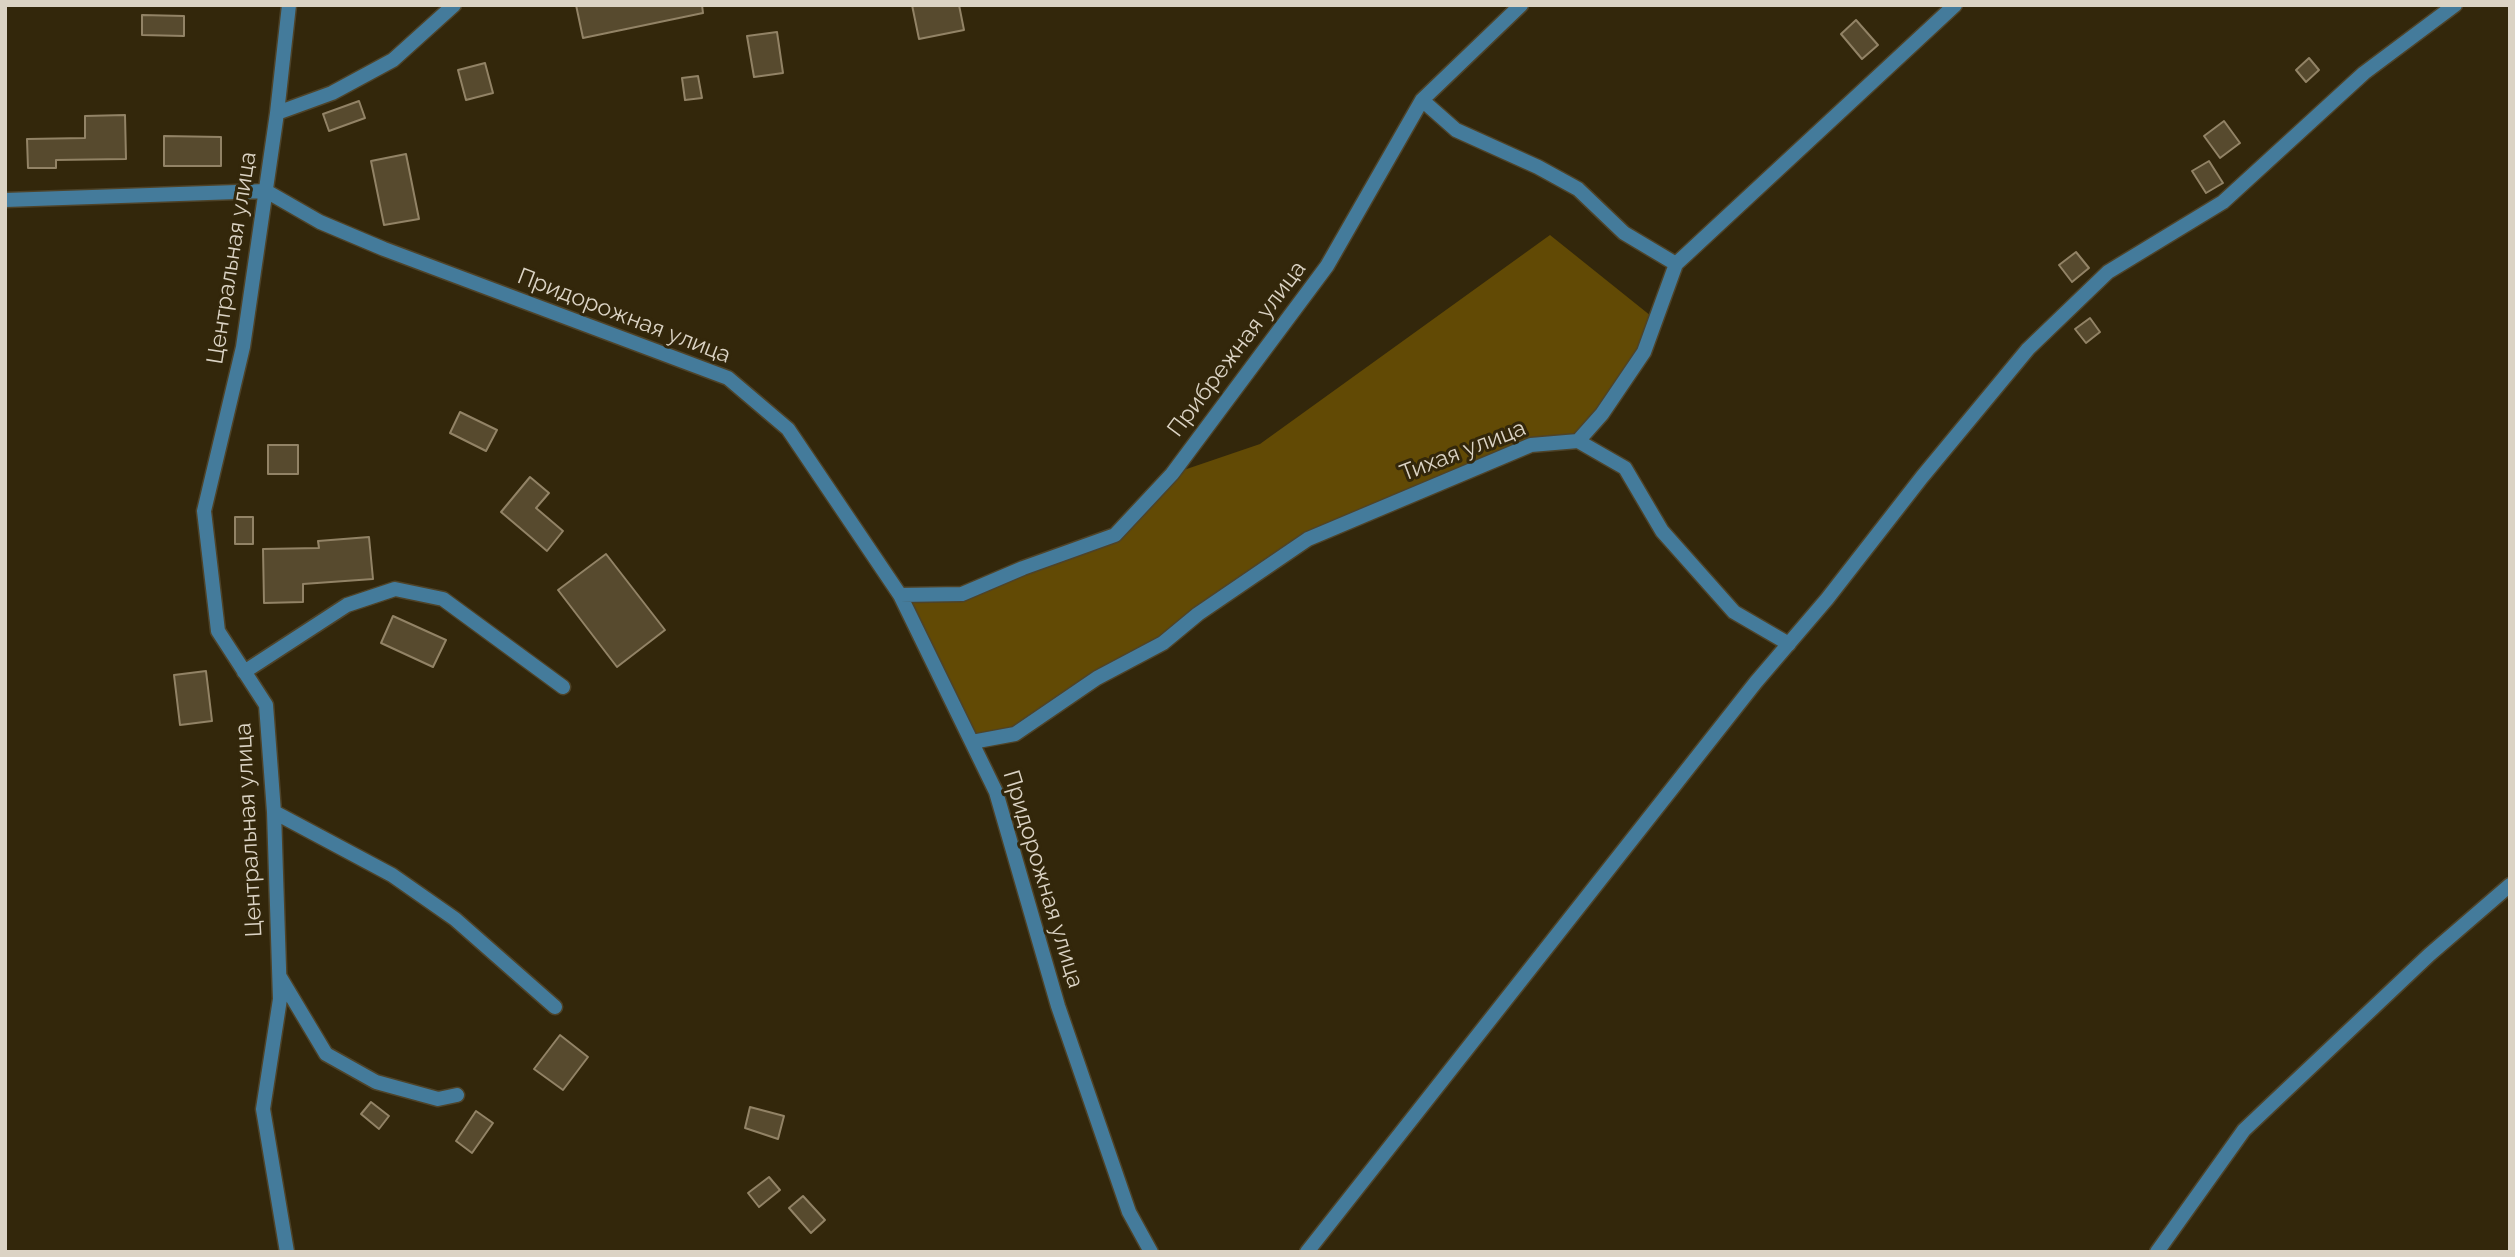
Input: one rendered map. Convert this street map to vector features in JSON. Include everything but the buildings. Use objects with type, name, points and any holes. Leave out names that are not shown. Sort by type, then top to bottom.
[{"type":"street","name":"Центральная улица","points":[[287,1252],[263,1109],[280,999],[274,812],[266,705],[218,631],[204,511],[243,347],[277,113],[289,5]]},
{"type":"street","points":[[277,113],[332,93],[393,60],[454,5]]},
{"type":"street","name":"Прибрежная улица","points":[[900,595],[962,594],[1023,568],[1115,535],[1172,474],[1327,266],[1422,100],[1521,5]]},
{"type":"street","points":[[1789,644],[1734,612],[1662,531],[1625,468],[1578,441],[1602,414],[1644,352],[1676,264],[1955,5]]},
{"type":"street","points":[[1307,1252],[1756,682],[1827,599],[1922,477],[2028,349],[2108,272],[2223,202],[2364,73],[2455,5]]},
{"type":"street","points":[[1422,100],[1456,130],[1578,188],[1624,233],[1676,264]]},
{"type":"street","points":[[5,200],[266,191]]},
{"type":"street","name":"Придорожная улица","points":[[266,191],[320,222],[384,249],[728,378],[788,429],[900,595],[996,792],[1058,1006],[1129,1212],[1152,1252]]},
{"type":"street","name":"Тихая улица","points":[[972,742],[1015,734],[1097,678],[1163,643],[1198,614],[1308,539],[1531,446],[1578,441]]},
{"type":"street","points":[[244,672],[347,605],[395,589],[443,599],[563,687]]},
{"type":"street","points":[[274,812],[392,875],[434,904],[455,919],[555,1007]]},
{"type":"street","points":[[2157,1252],[2244,1130],[2429,955],[2510,885]]},
{"type":"street","points":[[279,975],[326,1054],[376,1082],[438,1099],[457,1095]]},
{"type":"shaded area","points":[[1550,235],[1656,320],[1644,352],[1578,441],[1531,446],[1308,539],[1015,734],[972,742],[900,595],[962,594],[1115,535],[1172,474],[1260,444]]}]
